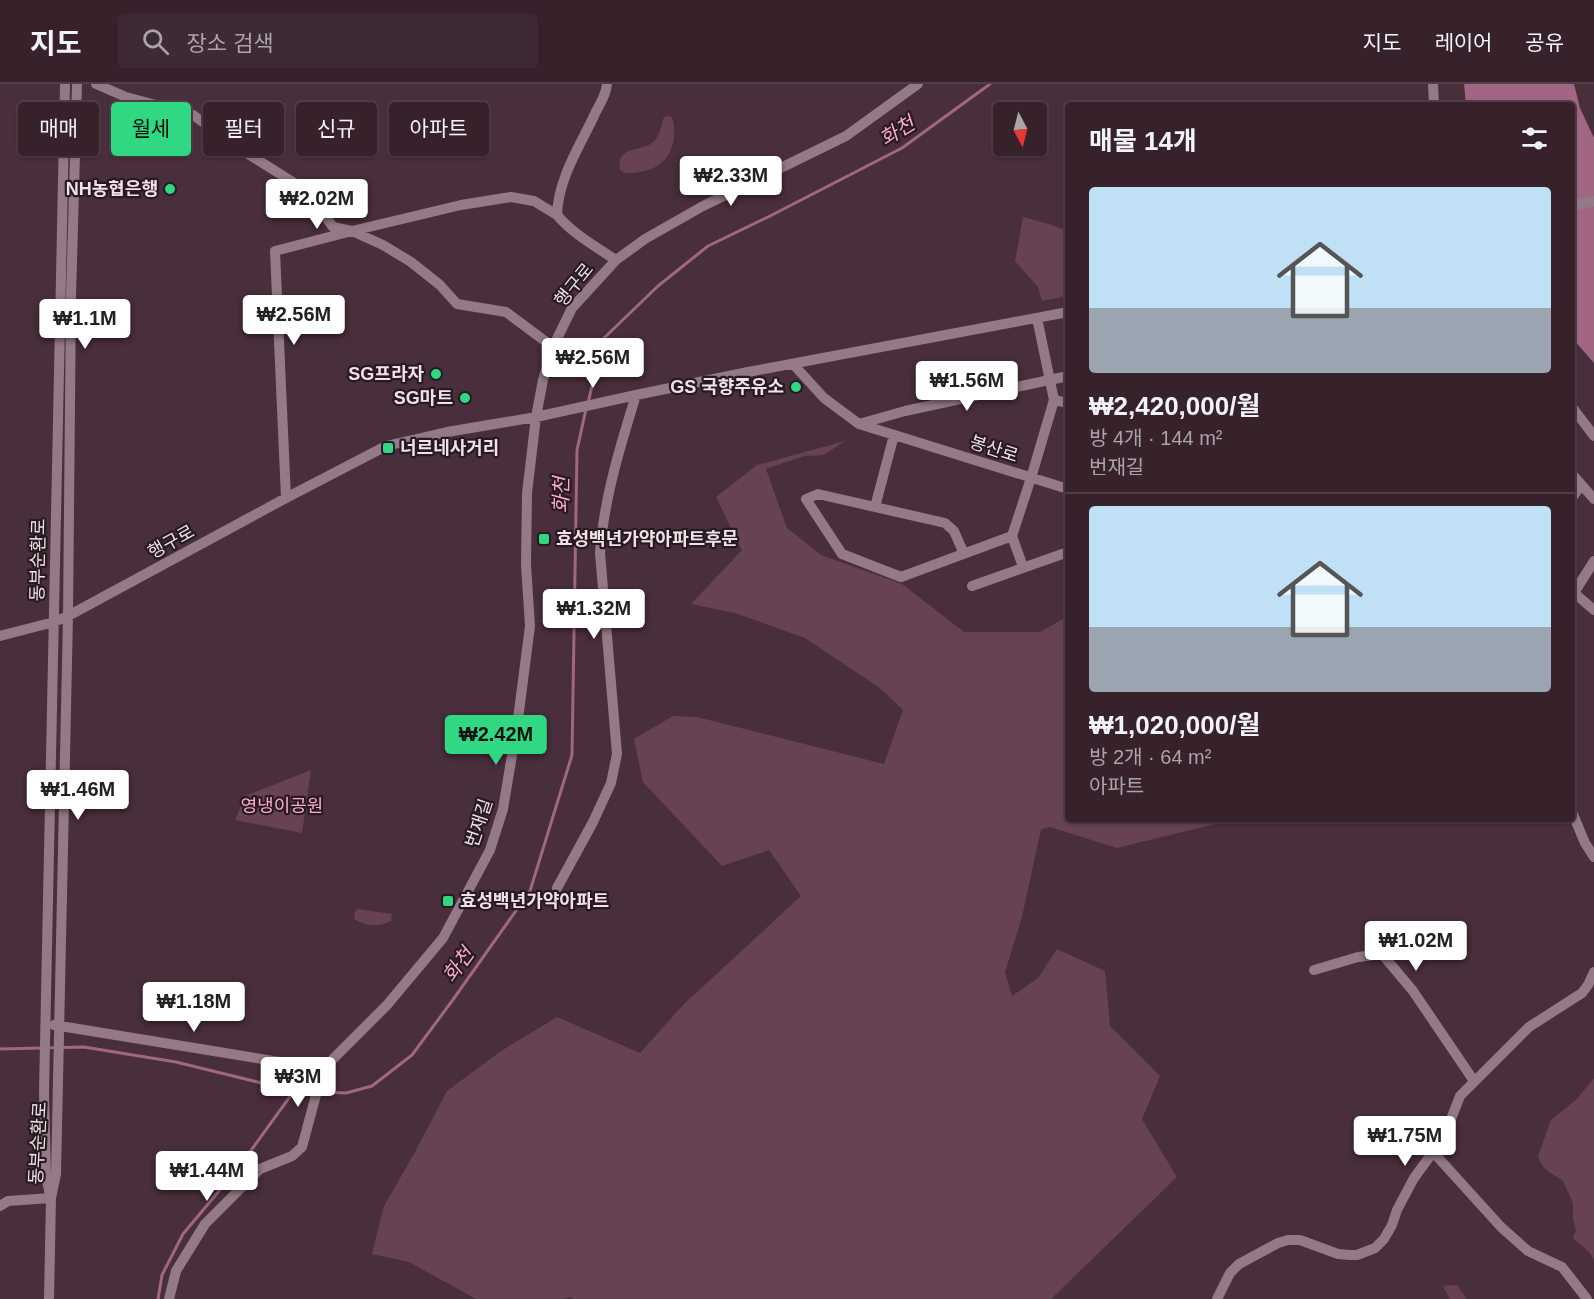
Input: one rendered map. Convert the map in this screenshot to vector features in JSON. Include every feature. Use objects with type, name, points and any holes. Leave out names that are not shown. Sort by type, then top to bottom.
[{"type":"street","name":"동부순환로","points":[[51,1198],[46,1176],[44,1092],[65,84]]},
{"type":"street","name":"동부순환로","points":[[49,1299],[51,1198],[56,1174],[60,1037],[71,297],[77,84]]},
{"type":"street","points":[[96,84],[126,97],[193,115],[245,152],[307,191],[333,228],[352,231],[383,245],[411,262],[441,285],[457,304],[506,312],[554,347]]},
{"type":"street","points":[[557,215],[562,182],[606,94],[607,84]]},
{"type":"street","name":"행구로","points":[[54,622],[386,446],[447,432],[536,417],[543,380],[554,347],[572,308],[616,260],[645,239],[703,206],[846,136],[918,84]]},
{"type":"street","points":[[1433,84],[1434,102]]},
{"type":"street","points":[[286,498],[275,251],[461,205],[511,197],[534,201],[557,215],[590,244],[616,260]]},
{"type":"street","points":[[1575,205],[1594,201]]},
{"type":"street","points":[[536,417],[636,394],[1065,313]]},
{"type":"street","points":[[1023,567],[1012,536],[1032,478],[1054,400],[1037,318]]},
{"type":"street","name":"봉산로","points":[[793,364],[824,398],[859,424],[1065,488]]},
{"type":"street","points":[[859,424],[905,411],[1065,377]]},
{"type":"street","points":[[557,888],[593,822],[611,783],[617,754],[600,553],[602,525],[612,476],[636,394]]},
{"type":"street","points":[[1054,400],[1065,403]]},
{"type":"street","points":[[1575,411],[1594,436]]},
{"type":"street","name":"번재길","points":[[322,1072],[387,1005],[443,938],[490,850],[503,809],[530,626],[526,565],[527,503],[536,417]]},
{"type":"street","points":[[875,507],[894,435]]},
{"type":"street","points":[[1575,478],[1594,499]]},
{"type":"street","points":[[1575,494],[1581,485]]},
{"type":"street","points":[[964,554],[954,531],[945,523],[818,494],[806,499],[842,554],[901,577],[964,554],[1012,536]]},
{"type":"street","points":[[972,585],[1065,553]]},
{"type":"street","points":[[1575,591],[1594,561]]},
{"type":"street","points":[[1575,596],[1594,610]]},
{"type":"street","points":[[0,636],[54,622]]},
{"type":"street","points":[[1575,819],[1585,843],[1594,856]]},
{"type":"street","points":[[1314,970],[1358,957],[1382,954],[1413,991],[1474,1081]]},
{"type":"street","points":[[1217,1299],[1230,1273],[1239,1264],[1278,1243],[1300,1240],[1338,1254],[1350,1255],[1375,1248],[1384,1239],[1392,1225],[1397,1210],[1414,1178],[1444,1137],[1460,1096],[1529,1027],[1582,993],[1594,972]]},
{"type":"street","points":[[46,1031],[60,1025],[322,1072],[302,1147],[292,1156],[260,1169],[205,1224],[176,1271],[169,1299]]},
{"type":"street","points":[[1433,1152],[1502,1227],[1528,1251],[1562,1267],[1587,1299]]},
{"type":"street","points":[[0,1206],[8,1201],[51,1198]]},
{"type":"green space","points":[[670,116],[674,122],[673,145],[661,164],[647,171],[624,173],[620,170],[622,156],[630,150],[652,143],[659,134],[664,117]]},
{"type":"green space","points":[[1023,217],[1065,231],[1065,297],[1042,301],[1038,287],[1015,261]]},
{"type":"green space","points":[[845,441],[824,455],[804,456],[766,469],[787,528],[821,555],[902,584],[964,632],[1040,632],[1065,618],[1065,822],[1215,822],[1215,824],[1117,848],[1050,827],[1041,829],[1022,917],[1005,972],[1012,996],[1038,978],[1057,949],[1105,971],[1110,1026],[1160,1076],[1142,1119],[1177,1177],[1051,1299],[574,1299],[569,1297],[564,1299],[476,1299],[409,1262],[372,1254],[384,1206],[447,1091],[501,1051],[557,1017],[640,1053],[683,1005],[801,896],[769,850],[722,866],[643,782],[634,739],[673,716],[697,717],[884,764],[903,710],[880,688],[805,638],[735,613],[691,604],[742,550],[716,497],[757,465]]},
{"type":"green space","name":"영냉이공원","points":[[311,770],[302,833],[235,820],[245,796]]},
{"type":"green space","points":[[358,909],[392,914],[391,921],[377,925],[363,924],[354,919]]},
{"type":"green space","points":[[1594,1078],[1594,1260],[1590,1253],[1573,1238],[1576,1230],[1573,1203],[1563,1181],[1546,1170],[1538,1156],[1551,1120],[1576,1100]]},
{"type":"green space","points":[[1457,1285],[1467,1299],[1450,1299],[1443,1286]]},
{"type":"shaded area","points":[[1464,84],[1574,84],[1580,108],[1594,138],[1594,363],[1575,341],[1575,102],[1466,102]]},
{"type":"waterway","name":"화천","points":[[588,403],[603,339],[658,286],[708,246],[902,148],[990,84]]},
{"type":"waterway","name":"화천","points":[[320,1092],[346,1093],[372,1086],[412,1055],[530,891],[572,755],[577,450],[586,409]]},
{"type":"waterway","points":[[0,1049],[84,1047],[176,1062],[294,1091],[314,1092]]},
{"type":"waterway","points":[[158,1299],[162,1275],[183,1234],[239,1167],[294,1091]]},
{"type":"place","name":"NH농협은행","points":[[170,189]]},
{"type":"place","name":"SG프라자","points":[[436,374]]},
{"type":"place","name":"GS 국향주유소","points":[[796,387]]},
{"type":"place","name":"SG마트","points":[[465,398]]},
{"type":"place","name":"너르네사거리","points":[[388,448]]},
{"type":"place","name":"효성백년가약아파트후문","points":[[544,539]]},
{"type":"place","name":"효성백년가약아파트","points":[[448,901]]}]
